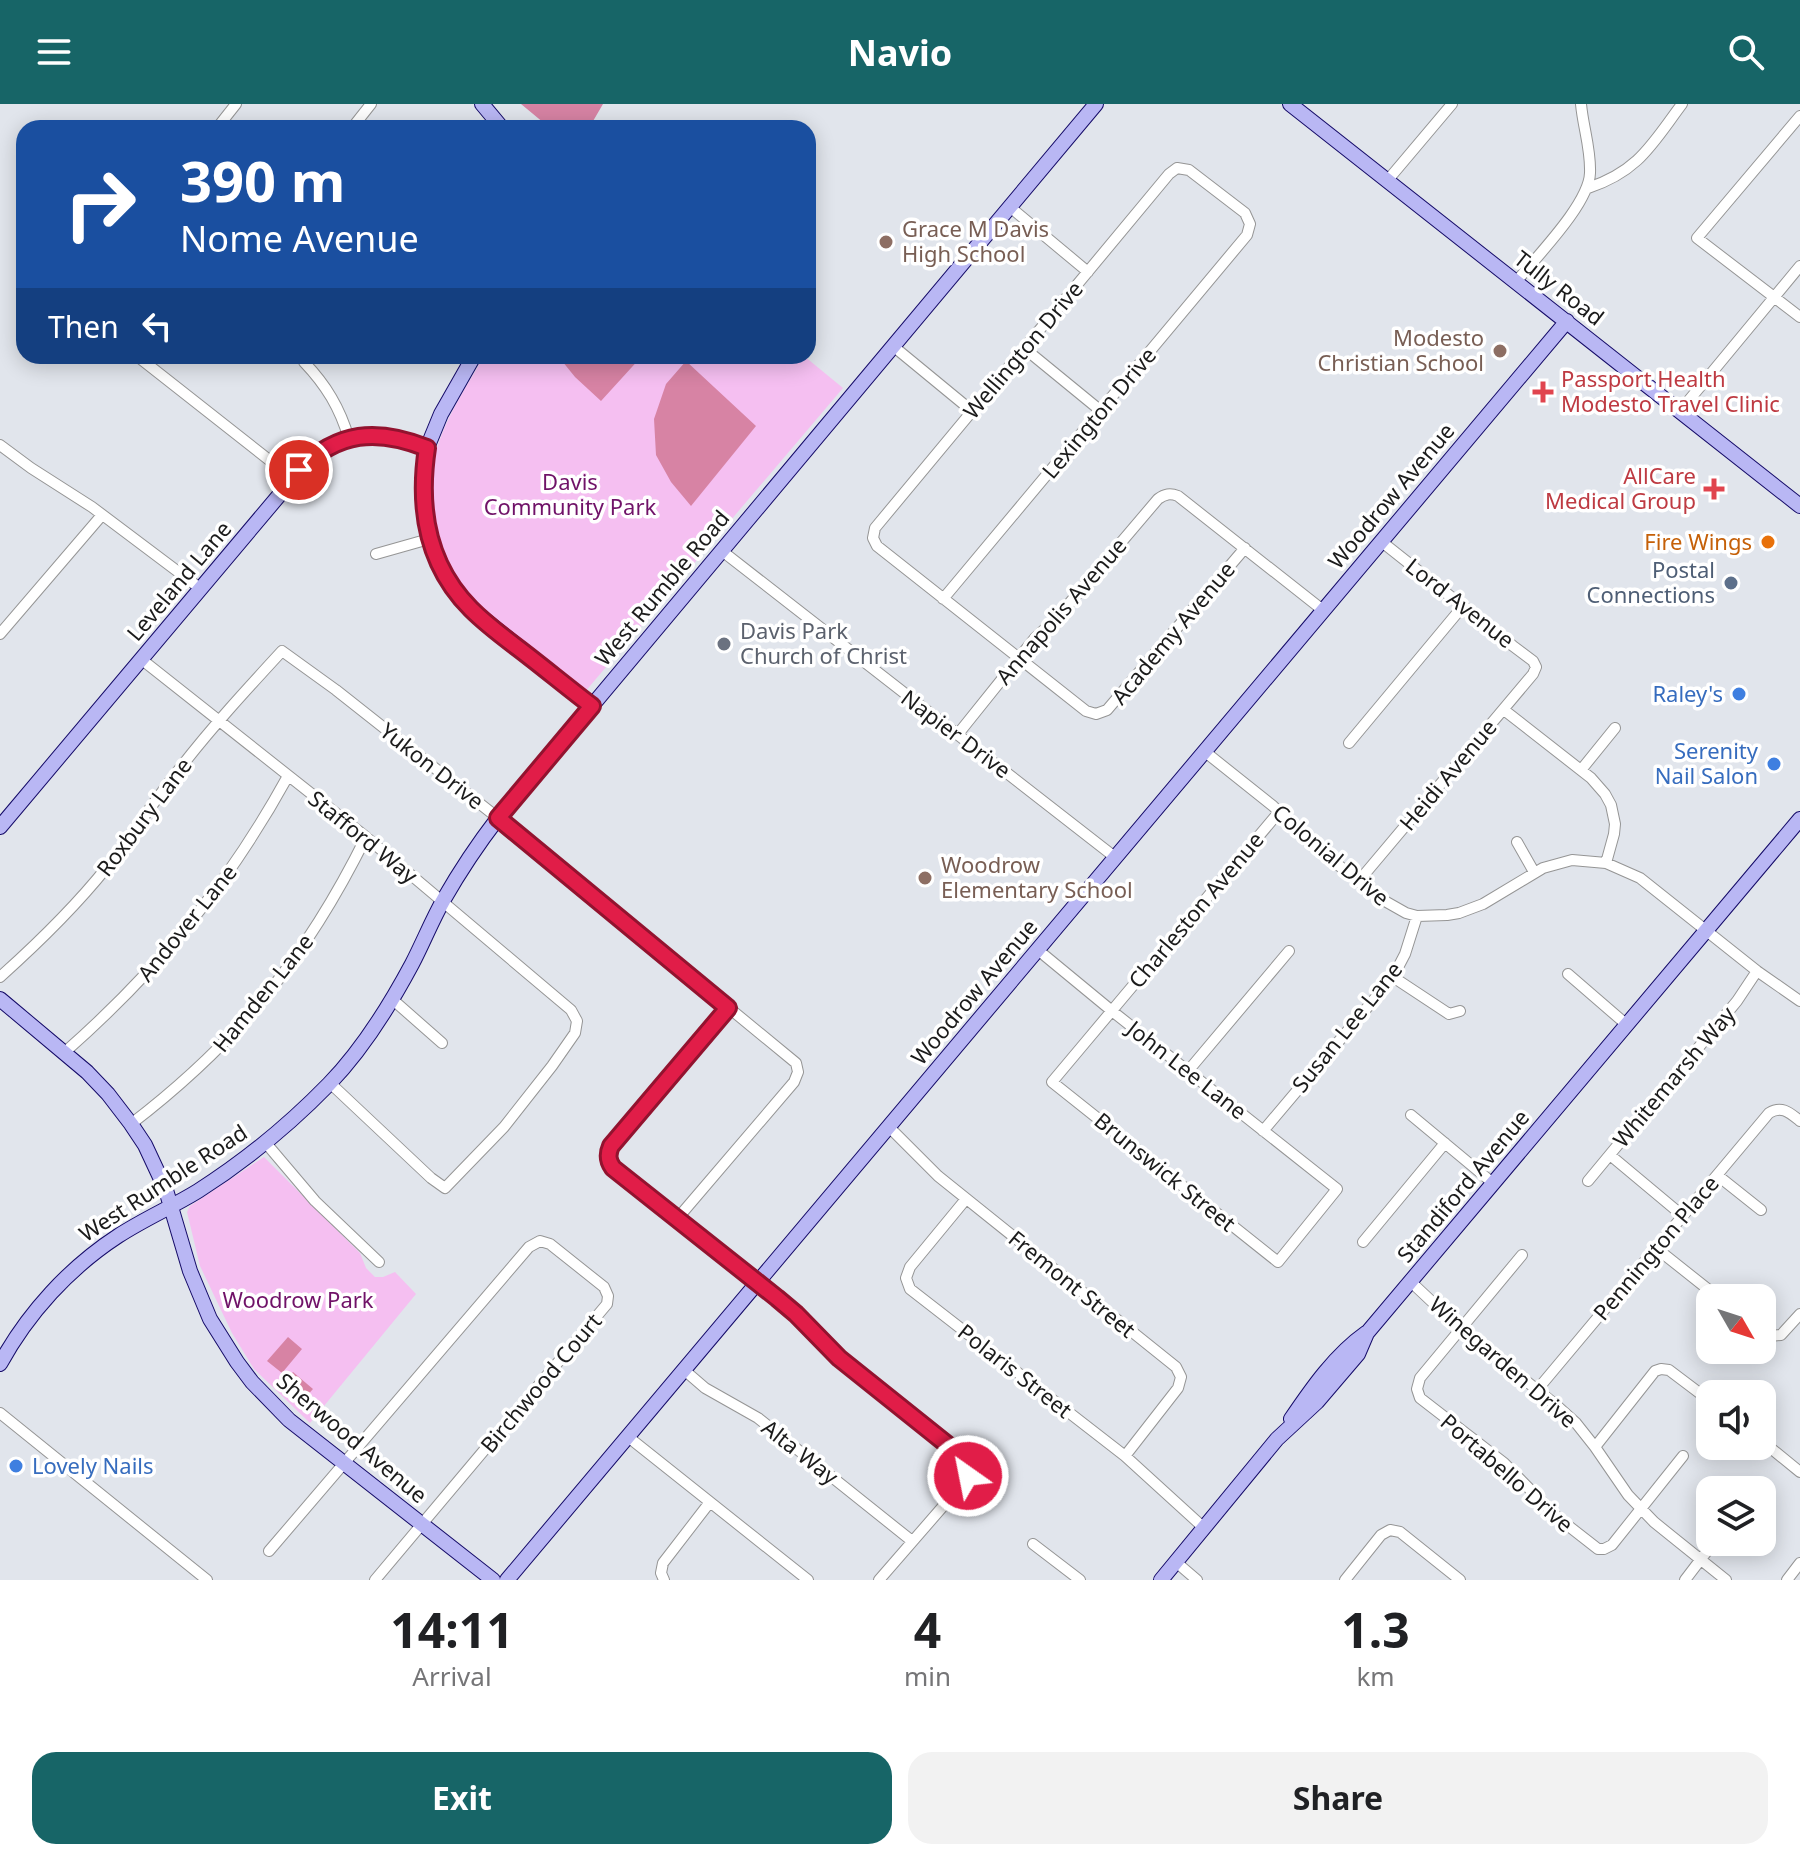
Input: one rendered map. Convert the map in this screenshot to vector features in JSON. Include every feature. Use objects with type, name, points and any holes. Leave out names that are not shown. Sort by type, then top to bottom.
[{"type":"street","points":[[223,120],[236,104]]},
{"type":"street","points":[[358,120],[371,104]]},
{"type":"street","points":[[482,104],[495,120]]},
{"type":"street","name":"West Rumble Road","points":[[0,1364],[37,1309],[77,1268],[117,1237],[212,1181],[265,1142],[330,1083],[368,1036],[392,999],[443,901],[498,818],[1096,104]]},
{"type":"street","name":"Tully Road","points":[[1290,104],[1800,506]]},
{"type":"street","points":[[1387,181],[1452,104]]},
{"type":"street","points":[[1516,282],[1575,210],[1588,188],[1588,145],[1581,104]]},
{"type":"street","points":[[1588,188],[1630,168],[1682,104]]},
{"type":"street","points":[[1800,116],[1697,238],[1800,317]]},
{"type":"street","name":"Wellington Drive","points":[[943,599],[877,546],[873,538],[875,528],[1169,174],[1180,168],[1189,170],[1245,213],[1250,224]]},
{"type":"street","points":[[1010,207],[1088,272]]},
{"type":"street","name":"Lexington Drive","points":[[943,599],[1247,235],[1250,224]]},
{"type":"street","points":[[1680,411],[1800,266]]},
{"type":"street","name":"Woodrow Avenue","points":[[507,1580],[1567,321]]},
{"type":"street","points":[[893,346],[972,411]]},
{"type":"street","points":[[1024,348],[1101,411]]},
{"type":"street","points":[[156,364],[292,478]]},
{"type":"street","points":[[306,364],[332,395],[349,439]]},
{"type":"street","points":[[469,364],[441,414],[427,448],[423,490],[429,539],[447,579],[469,607],[592,706]]},
{"type":"street","name":"Leveland Lane","points":[[0,827],[308,461],[323,449],[372,434],[427,448]]},
{"type":"street","points":[[0,445],[102,515],[201,589]]},
{"type":"street","name":"Annapolis Avenue","points":[[958,734],[1035,638],[1056,619],[1158,499],[1168,494],[1178,496],[1245,548]]},
{"type":"street","points":[[0,634],[102,515]]},
{"type":"street","points":[[376,554],[429,539]]},
{"type":"street","name":"Lord Avenue","points":[[1382,542],[1533,661],[1536,667]]},
{"type":"street","points":[[1245,548],[1324,611]]},
{"type":"street","name":"Academy Avenue","points":[[1018,658],[1086,711],[1098,714],[1107,710],[1245,548]]},
{"type":"street","name":"Napier Drive","points":[[722,551],[1116,858]]},
{"type":"street","points":[[943,599],[1018,658]]},
{"type":"street","points":[[1349,743],[1463,606]]},
{"type":"street","name":"Roxbury Lane","points":[[0,977],[48,932],[96,880],[219,720],[282,651]]},
{"type":"street","name":"Yukon Drive","points":[[282,651],[498,818],[793,1059],[798,1070],[794,1082],[677,1219]]},
{"type":"street","name":"Stafford Way","points":[[141,659],[366,837],[571,1010],[577,1021],[575,1033],[528,1098],[445,1188],[330,1083]]},
{"type":"street","name":"Heidi Avenue","points":[[1358,882],[1504,710],[1536,667]]},
{"type":"street","points":[[1504,710],[1598,785],[1614,815],[1614,834],[1606,863]]},
{"type":"street","points":[[1581,770],[1615,728]]},
{"type":"street","name":"Colonial Drive","points":[[1204,751],[1358,882],[1393,907],[1417,916]]},
{"type":"street","name":"Andover Lane","points":[[65,1052],[126,996],[178,939],[230,872],[288,776]]},
{"type":"street","name":"Charleston Avenue","points":[[1052,1082],[1279,812]]},
{"type":"street","name":"Standiford Avenue","points":[[1161,1580],[1277,1439],[1358,1354],[1367,1333],[1800,819]]},
{"type":"street","name":"Hamden Lane","points":[[131,1124],[204,1063],[264,999],[328,909],[366,837]]},
{"type":"street","points":[[1517,842],[1534,872]]},
{"type":"street","points":[[1417,916],[1447,915],[1469,910],[1534,872],[1559,862],[1585,860],[1606,863],[1640,878],[1757,971],[1800,1001]]},
{"type":"street","name":"Susan Lee Lane","points":[[1263,1131],[1393,977],[1405,954],[1417,916]]},
{"type":"street","name":"John Lee Lane","points":[[1038,950],[1337,1189]]},
{"type":"street","points":[[1188,1071],[1289,951]]},
{"type":"street","name":"Whitemarsh Way","points":[[1588,1181],[1737,1001],[1757,971]]},
{"type":"street","points":[[1568,974],[1627,1025]]},
{"type":"street","points":[[1393,977],[1449,1014],[1460,1011]]},
{"type":"street","name":"Sherwood Avenue","points":[[0,999],[87,1072],[131,1124],[157,1168],[173,1206],[198,1292],[210,1319],[237,1362],[269,1401],[493,1580]]},
{"type":"street","points":[[392,999],[442,1043]]},
{"type":"street","points":[[728,1008],[611,1146],[608,1158],[613,1168],[796,1314],[839,1358],[964,1458],[969,1468],[965,1481],[879,1580]]},
{"type":"street","name":"Brunswick Street","points":[[1052,1082],[1278,1262],[1337,1189]]},
{"type":"street","name":"Pennington Place","points":[[1537,1390],[1769,1113],[1778,1109],[1787,1111],[1800,1121]]},
{"type":"street","points":[[1411,1115],[1494,1184]]},
{"type":"street","name":"Fremont Street","points":[[889,1127],[938,1176],[1180,1372],[1178,1388],[1125,1456]]},
{"type":"street","points":[[265,1142],[315,1201],[379,1262]]},
{"type":"street","points":[[1363,1242],[1445,1143]]},
{"type":"street","points":[[1610,1155],[1683,1216]]},
{"type":"street","points":[[1717,1175],[1761,1210]]},
{"type":"street","name":"Polaris Street","points":[[966,1199],[910,1267],[906,1278],[910,1289],[1125,1456],[1204,1528]]},
{"type":"street","name":"Birchwood Court","points":[[344,1464],[534,1242],[545,1241],[604,1287],[607,1304],[375,1580]]},
{"type":"street","points":[[1656,1248],[1701,1284]]},
{"type":"street","points":[[1461,1329],[1522,1255]]},
{"type":"street","name":"Winegarden Drive","points":[[1411,1282],[1461,1329],[1576,1423],[1642,1509],[1726,1580]]},
{"type":"street","points":[[1776,1337],[1784,1333],[1800,1314]]},
{"type":"street","name":"Portabello Drive","points":[[1461,1329],[1420,1378],[1417,1389],[1420,1398],[1504,1463],[1557,1517],[1593,1546],[1604,1549],[1612,1545],[1642,1509]]},
{"type":"street","name":"Alta Way","points":[[683,1369],[714,1394],[758,1418],[912,1541]]},
{"type":"street","points":[[1595,1447],[1651,1375],[1661,1369],[1669,1370],[1696,1391]]},
{"type":"street","points":[[0,1413],[207,1580]]},
{"type":"street","points":[[627,1436],[808,1580]]},
{"type":"street","points":[[1776,1452],[1800,1472]]},
{"type":"street","points":[[1642,1509],[1683,1456]]},
{"type":"street","points":[[269,1551],[344,1464]]},
{"type":"street","points":[[662,1576],[663,1563],[710,1502]]},
{"type":"street","points":[[1345,1580],[1381,1535],[1390,1530],[1400,1532],[1460,1580]]},
{"type":"street","points":[[1033,1544],[1080,1580]]},
{"type":"street","points":[[1685,1580],[1704,1556]]},
{"type":"street","points":[[1176,1562],[1197,1580]]},
{"type":"street","points":[[1787,1580],[1800,1563]]},
{"type":"green space","name":"Davis Community Park","points":[[479,364],[814,364],[843,388],[584,693],[484,611],[469,595],[446,557],[438,536],[431,492],[437,448],[452,412]]},
{"type":"green space","name":"Woodrow Park","points":[[264,1157],[360,1253],[366,1268],[375,1277],[395,1272],[416,1294],[310,1423],[254,1369],[232,1333],[200,1266],[187,1212],[190,1206]]},
{"type":"shaded area","points":[[521,104],[603,104],[594,120],[540,120]]},
{"type":"shaded area","points":[[564,364],[635,364],[601,401]]},
{"type":"shaded area","points":[[683,364],[689,364],[756,426],[691,506],[671,482],[656,455],[654,419],[666,384]]},
{"type":"shaded area","points":[[288,1337],[302,1349],[282,1373],[267,1361]]},
{"type":"shaded area","points":[[293,1372],[313,1389],[302,1401],[282,1385]]},
{"type":"place","name":"Grace M Davis High School","points":[[886,242]]},
{"type":"place","name":"Modesto Christian School","points":[[1500,351]]},
{"type":"place","name":"Passport Health Modesto Travel Clinic","points":[[1543,392]]},
{"type":"place","name":"AllCare Medical Group","points":[[1714,489]]},
{"type":"place","name":"Fire Wings","points":[[1768,542]]},
{"type":"place","name":"Postal Connections","points":[[1731,583]]},
{"type":"place","name":"Davis Park Church of Christ","points":[[724,644]]},
{"type":"place","name":"Raley's","points":[[1739,694]]},
{"type":"place","name":"Serenity Nail Salon","points":[[1774,764]]},
{"type":"place","name":"Woodrow Elementary School","points":[[925,878]]},
{"type":"place","name":"Lovely Nails","points":[[16,1466]]},
{"type":"route","points":[[299,470],[323,449],[357,436],[385,435],[427,448],[423,490],[429,539],[453,588],[481,618],[592,706],[498,818],[728,1008],[611,1146],[608,1158],[613,1168],[777,1298],[826,1347],[964,1458],[968,1463],[968,1476]]}]
